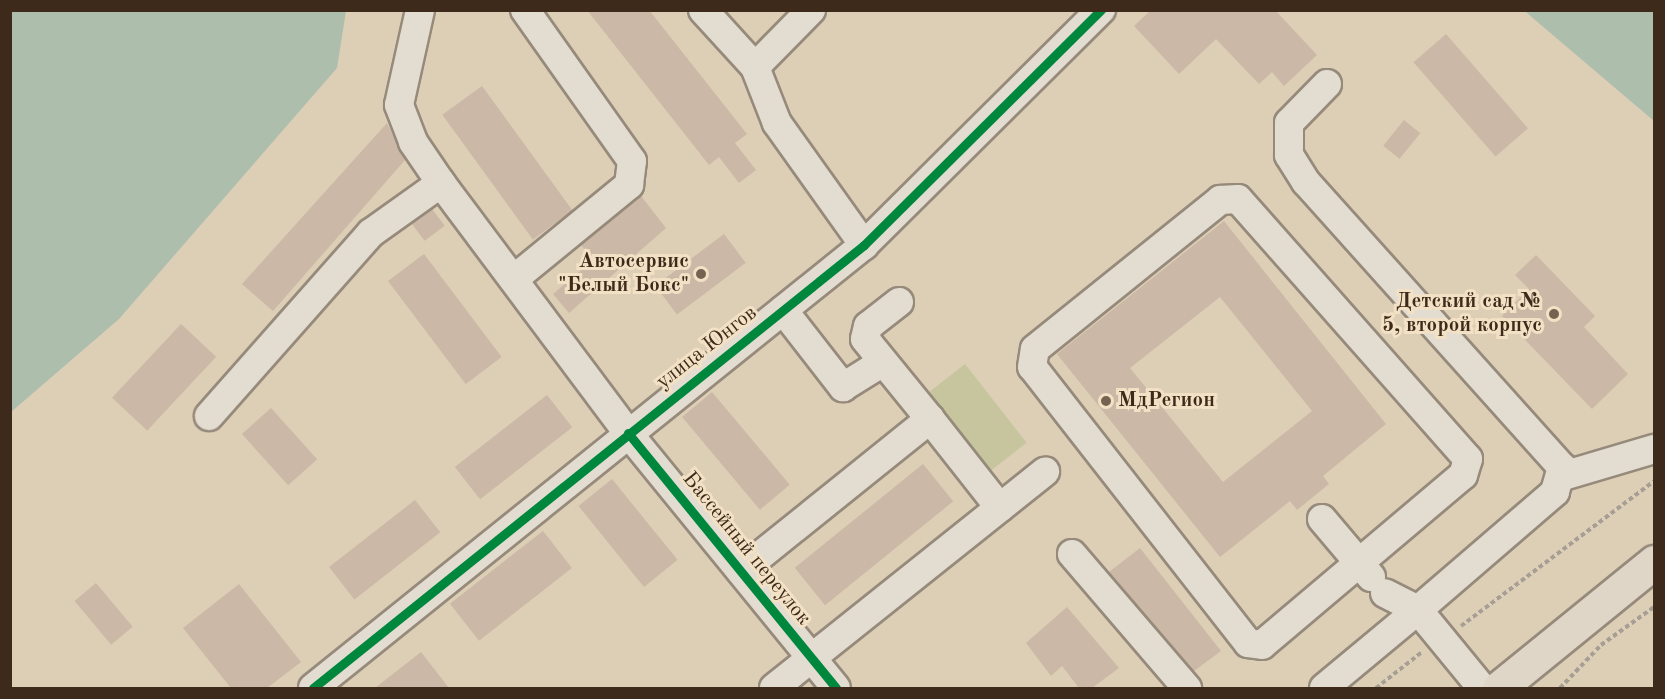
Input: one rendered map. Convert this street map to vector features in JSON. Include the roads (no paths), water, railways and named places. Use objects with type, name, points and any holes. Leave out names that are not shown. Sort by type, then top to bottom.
[{"type":"main road","points":[[1499,688],[1654,562]]},
{"type":"street","name":"Бассейный переулок","points":[[420,10],[399,105],[413,142],[441,183],[628,433],[836,688]]},
{"type":"street","points":[[514,279],[629,185],[632,161],[525,10]]},
{"type":"street","points":[[703,10],[755,67],[777,123],[864,245]]},
{"type":"street","points":[[755,67],[811,10]]},
{"type":"street","name":"улица Юнгов","points":[[313,688],[864,245],[1101,10]]},
{"type":"street","points":[[1324,688],[1555,492],[1563,477],[1557,456],[1306,182],[1288,155],[1289,123],[1327,84]]},
{"type":"street","points":[[209,416],[371,233],[441,183]]},
{"type":"street","points":[[1220,200],[1244,203],[1468,459],[1463,475],[1372,578],[1268,642],[1248,643],[1032,367],[1035,349],[1220,200]]},
{"type":"street","points":[[899,302],[865,331],[883,362],[1000,508]]},
{"type":"street","points":[[783,310],[843,387],[883,362]]},
{"type":"street","points":[[741,571],[930,419]]},
{"type":"street","points":[[1563,477],[1654,449]]},
{"type":"street","points":[[774,688],[1045,472]]},
{"type":"street","points":[[1322,519],[1372,578],[1418,610],[1482,688]]},
{"type":"street","points":[[1072,554],[1186,688]]},
{"type":"place","name":"Автосервис \"Белый Бокс\"","points":[[701,274]]},
{"type":"place","name":"Детский сад № 5, второй корпус","points":[[1554,314]]},
{"type":"place","name":"МдРегион","points":[[1106,401]]}]
